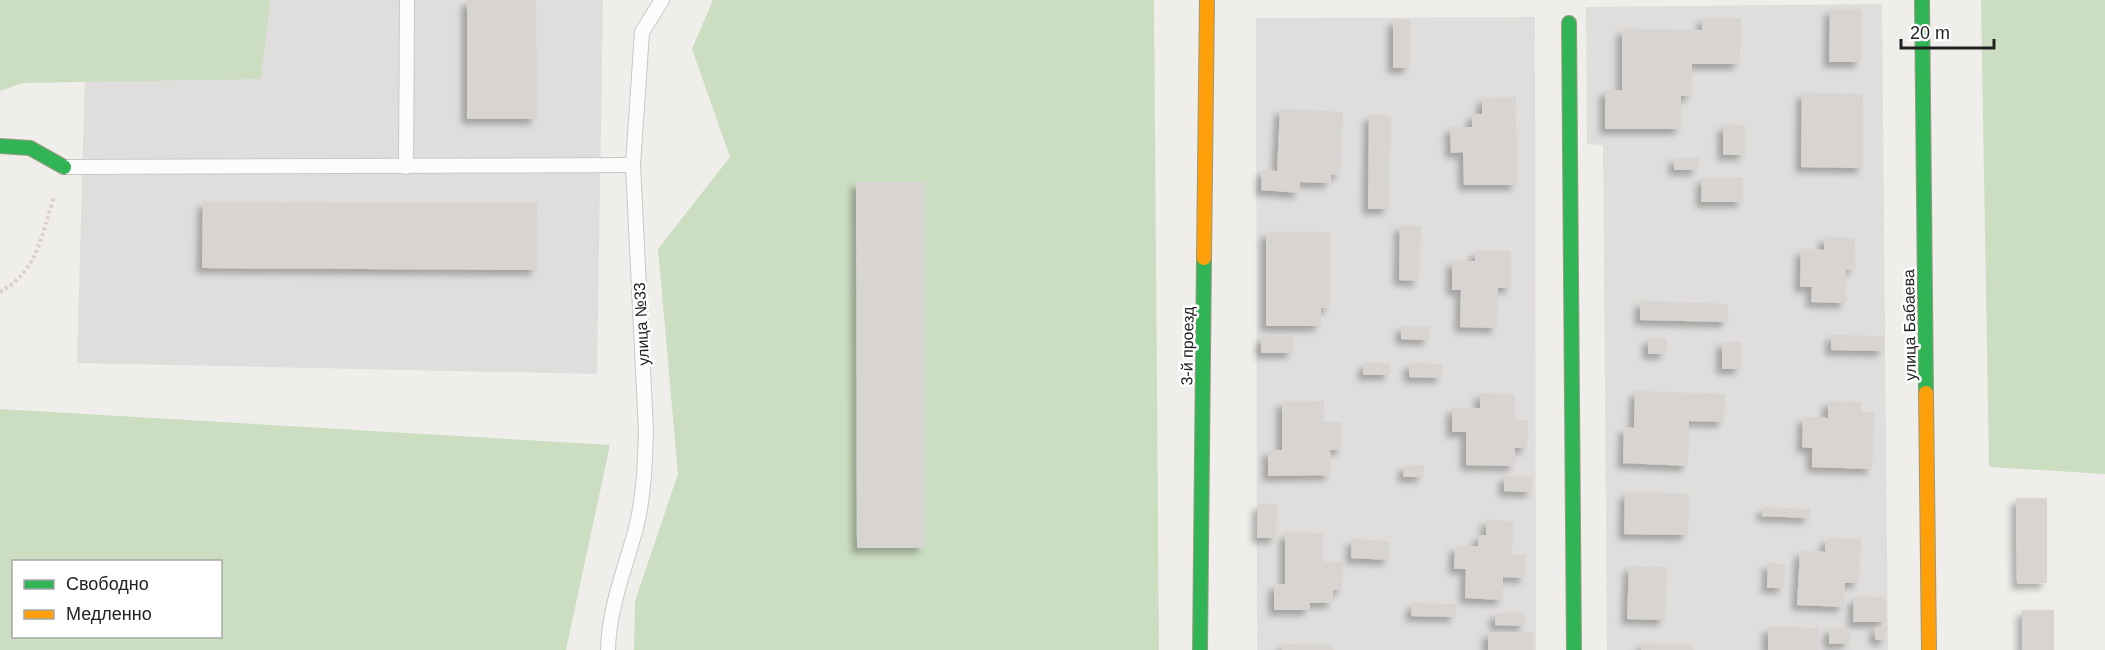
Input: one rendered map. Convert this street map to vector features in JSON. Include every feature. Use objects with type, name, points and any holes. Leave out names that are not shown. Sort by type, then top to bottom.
[{"type":"street","name":"3-й проезд","points":[[1200,650],[1207,0]]},
{"type":"street","name":"улица Бабаева","points":[[1922,0],[1929,650]]},
{"type":"street","points":[[1569,22],[1574,650]]},
{"type":"street","points":[[0,146],[30,148],[64,167]]},
{"type":"lane","points":[[405,167],[407,0]]},
{"type":"lane","name":"улица №33","points":[[608,650],[615,594],[636,526],[645,470],[646,431],[633,165],[642,32],[662,0]]},
{"type":"lane","points":[[64,167],[633,165]]},
{"type":"path","points":[[0,292],[17,282],[33,262],[64,167]]},
{"type":"shaded area","points":[[87,0],[603,0],[597,374],[77,363]]},
{"type":"shaded area","points":[[1882,4],[1888,650],[1607,650],[1603,145],[1587,144],[1586,7]]},
{"type":"shaded area","points":[[1535,17],[1536,650],[1257,650],[1256,18]]},
{"type":"green space","points":[[0,0],[270,0],[261,79],[23,83],[0,91]]},
{"type":"green space","points":[[713,0],[1154,0],[1159,650],[634,650],[635,601],[678,474],[658,249],[730,157],[692,49]]},
{"type":"green space","points":[[1981,0],[2105,0],[2105,474],[1989,467]]},
{"type":"green space","points":[[0,409],[610,445],[566,650],[0,650]]},
{"type":"building","points":[[467,0],[536,0],[537,119],[467,119]]},
{"type":"building","points":[[1830,9],[1862,9],[1861,62],[1829,62]]},
{"type":"building","points":[[1702,18],[1741,18],[1740,64],[1692,64],[1692,96],[1681,96],[1681,129],[1605,129],[1605,90],[1622,90],[1622,29],[1702,30]]},
{"type":"building","points":[[1393,20],[1410,20],[1410,68],[1393,68]]},
{"type":"building","points":[[1802,93],[1863,94],[1863,168],[1801,167]]},
{"type":"building","points":[[1516,97],[1517,185],[1464,185],[1463,152],[1451,153],[1450,127],[1472,127],[1472,114],[1482,114],[1482,98]]},
{"type":"building","points":[[1280,109],[1343,112],[1340,175],[1331,175],[1331,183],[1300,182],[1300,193],[1261,190],[1262,170],[1277,171]]},
{"type":"building","points":[[1369,115],[1391,116],[1389,209],[1368,209]]},
{"type":"building","points":[[1723,125],[1745,125],[1745,155],[1723,155]]},
{"type":"building","points":[[1674,158],[1699,158],[1698,170],[1674,170]]},
{"type":"building","points":[[1702,178],[1743,178],[1743,202],[1701,202]]},
{"type":"building","points":[[856,182],[924,182],[924,548],[857,548]]},
{"type":"building","points":[[203,202],[537,203],[537,270],[202,268]]},
{"type":"building","points":[[1400,225],[1421,226],[1419,281],[1399,280]]},
{"type":"building","points":[[1266,232],[1330,232],[1330,308],[1321,308],[1321,326],[1266,326]]},
{"type":"building","points":[[1824,237],[1855,238],[1855,269],[1846,270],[1846,303],[1811,302],[1812,287],[1800,287],[1801,249],[1824,250]]},
{"type":"building","points":[[1475,251],[1511,251],[1511,288],[1498,288],[1497,328],[1460,327],[1461,290],[1452,290],[1452,261],[1475,261]]},
{"type":"building","points":[[1640,301],[1728,304],[1728,322],[1640,320]]},
{"type":"building","points":[[1401,326],[1430,327],[1429,340],[1401,339]]},
{"type":"building","points":[[1831,335],[1884,336],[1884,351],[1831,350]]},
{"type":"building","points":[[1261,337],[1293,337],[1293,353],[1261,353]]},
{"type":"building","points":[[1648,338],[1667,338],[1666,354],[1648,354]]},
{"type":"building","points":[[1722,342],[1741,342],[1741,369],[1722,369]]},
{"type":"building","points":[[1364,363],[1390,363],[1390,375],[1363,375]]},
{"type":"building","points":[[1409,363],[1442,364],[1442,378],[1409,377]]},
{"type":"building","points":[[1635,391],[1725,394],[1724,422],[1689,421],[1688,466],[1623,463],[1624,427],[1634,428]]},
{"type":"building","points":[[1480,393],[1515,394],[1515,420],[1528,420],[1527,448],[1515,448],[1515,466],[1466,465],[1466,432],[1452,432],[1452,408],[1480,408]]},
{"type":"building","points":[[1282,401],[1324,401],[1323,422],[1342,422],[1342,450],[1330,450],[1331,475],[1268,476],[1268,450],[1282,450]]},
{"type":"building","points":[[1828,401],[1861,402],[1861,412],[1874,412],[1872,469],[1812,467],[1812,448],[1802,447],[1803,417],[1828,418]]},
{"type":"building","points":[[1404,465],[1424,465],[1423,477],[1403,477]]},
{"type":"building","points":[[1504,476],[1533,477],[1532,492],[1504,491]]},
{"type":"building","points":[[1625,492],[1689,494],[1688,535],[1624,534]]},
{"type":"building","points":[[2016,498],[2047,498],[2047,583],[2017,584]]},
{"type":"building","points":[[1258,504],[1277,504],[1276,538],[1257,538]]},
{"type":"building","points":[[1763,507],[1810,509],[1810,518],[1762,516]]},
{"type":"building","points":[[1486,520],[1513,521],[1512,555],[1526,555],[1525,578],[1503,577],[1503,600],[1465,598],[1466,569],[1454,569],[1455,546],[1478,546],[1478,535],[1486,535]]},
{"type":"building","points":[[1285,533],[1323,533],[1323,562],[1343,562],[1342,590],[1333,590],[1333,603],[1310,603],[1310,610],[1274,610],[1274,584],[1285,584]]},
{"type":"building","points":[[1826,538],[1861,539],[1859,583],[1845,583],[1844,607],[1797,605],[1800,551],[1825,552]]},
{"type":"building","points":[[1352,539],[1390,541],[1389,560],[1351,558]]},
{"type":"building","points":[[1768,563],[1785,564],[1784,588],[1767,588]]},
{"type":"building","points":[[1629,566],[1667,567],[1665,620],[1627,619]]},
{"type":"building","points":[[1854,597],[1886,597],[1886,622],[1853,622]]},
{"type":"building","points":[[1412,603],[1456,604],[1456,617],[1411,616]]},
{"type":"building","points":[[2022,610],[2054,610],[2054,650],[2022,650]]},
{"type":"building","points":[[1495,613],[1525,613],[1525,626],[1495,625]]},
{"type":"building","points":[[1768,627],[1819,628],[1819,650],[1768,650]]},
{"type":"building","points":[[1875,627],[1887,627],[1886,640],[1875,640]]},
{"type":"building","points":[[1829,628],[1850,628],[1850,643],[1829,644]]},
{"type":"building","points":[[1488,632],[1533,632],[1533,650],[1488,650]]},
{"type":"building","points":[[1642,643],[1693,645],[1693,650],[1641,650]]},
{"type":"building","points":[[1282,644],[1333,645],[1333,650],[1282,650]]},
{"type":"traffic: fast","points":[[1922,0],[1926,393]]},
{"type":"traffic: fast","points":[[1569,23],[1574,650]]},
{"type":"traffic: fast","points":[[0,146],[30,148],[64,167]]},
{"type":"traffic: fast","points":[[1200,650],[1204,258]]},
{"type":"traffic: slow","points":[[1204,258],[1207,0]]},
{"type":"traffic: slow","points":[[1926,393],[1929,650]]}]
